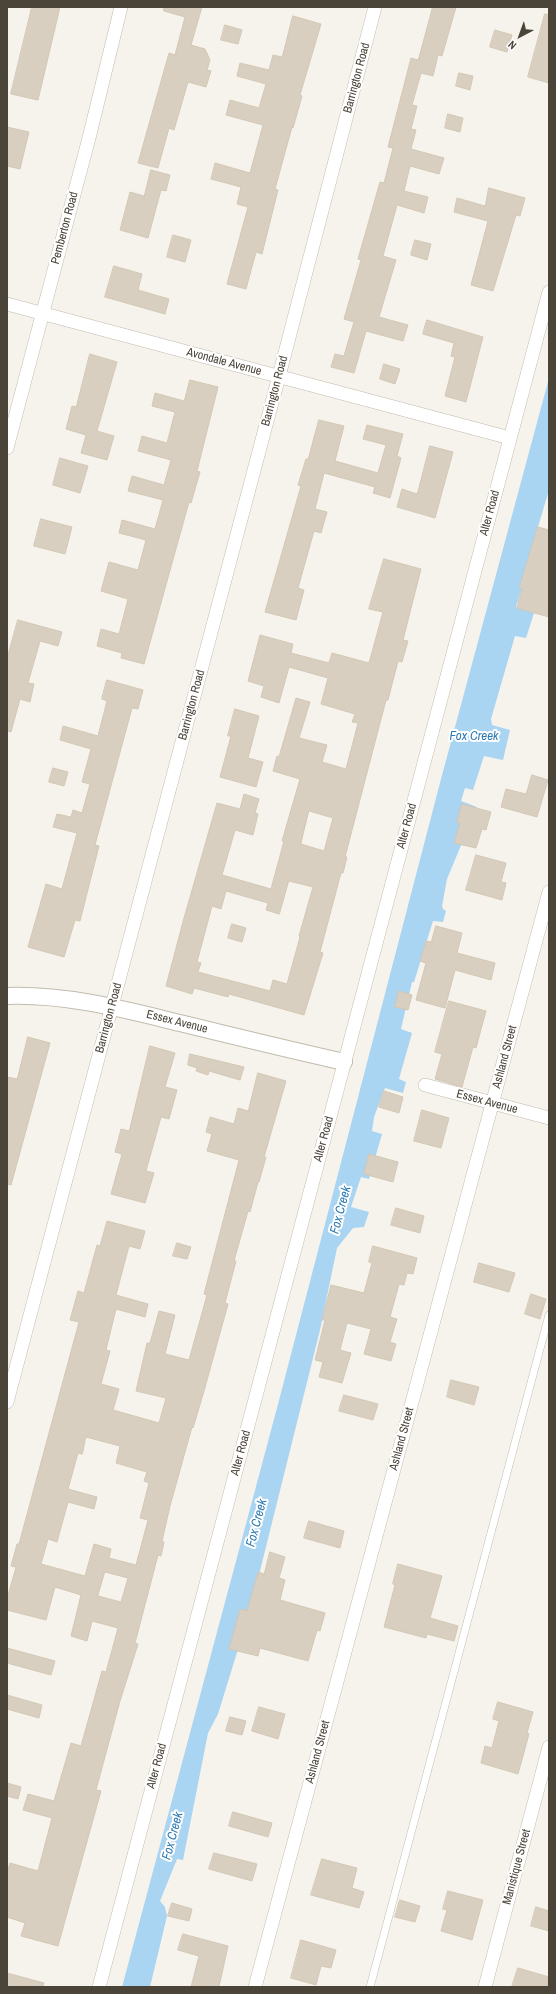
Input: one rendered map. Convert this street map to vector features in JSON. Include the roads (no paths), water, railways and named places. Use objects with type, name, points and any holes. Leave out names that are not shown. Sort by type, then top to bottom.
[{"type":"street","name":"Pemberton Road","points":[[7,448],[43,314],[121,7]]},
{"type":"street","name":"Barrington Road","points":[[7,1402],[279,376],[375,7]]},
{"type":"street","name":"Alter Road","points":[[98,1987],[549,292]]},
{"type":"street","name":"Avondale Avenue","points":[[7,304],[510,438]]},
{"type":"street","name":"Ashland Street","points":[[255,1987],[549,892]]},
{"type":"street","name":"Essex Avenue","points":[[7,996],[38,995],[71,999],[112,1007],[344,1062]]},
{"type":"street","name":"Essex Avenue","points":[[425,1085],[549,1118]]},
{"type":"street","name":"Manistique Street","points":[[485,1987],[549,1747]]},
{"type":"lane","points":[[370,1987],[549,1315]]},
{"type":"water","name":"Fox Creek","points":[[549,378],[549,490],[520,587],[543,594],[542,597],[521,591],[516,607],[534,613],[526,638],[515,636],[491,719],[492,725],[510,730],[503,760],[484,756],[473,790],[465,788],[461,801],[477,807],[447,879],[442,906],[446,911],[443,922],[433,921],[414,982],[412,982],[401,1029],[412,1033],[399,1079],[406,1082],[403,1093],[385,1088],[374,1117],[372,1131],[382,1134],[369,1179],[361,1177],[351,1207],[369,1212],[364,1227],[353,1228],[337,1248],[320,1330],[251,1607],[218,1714],[208,1733],[183,1860],[177,1859],[160,1901],[165,1907],[167,1916],[150,1987],[122,1987],[277,1408],[441,779]]}]
